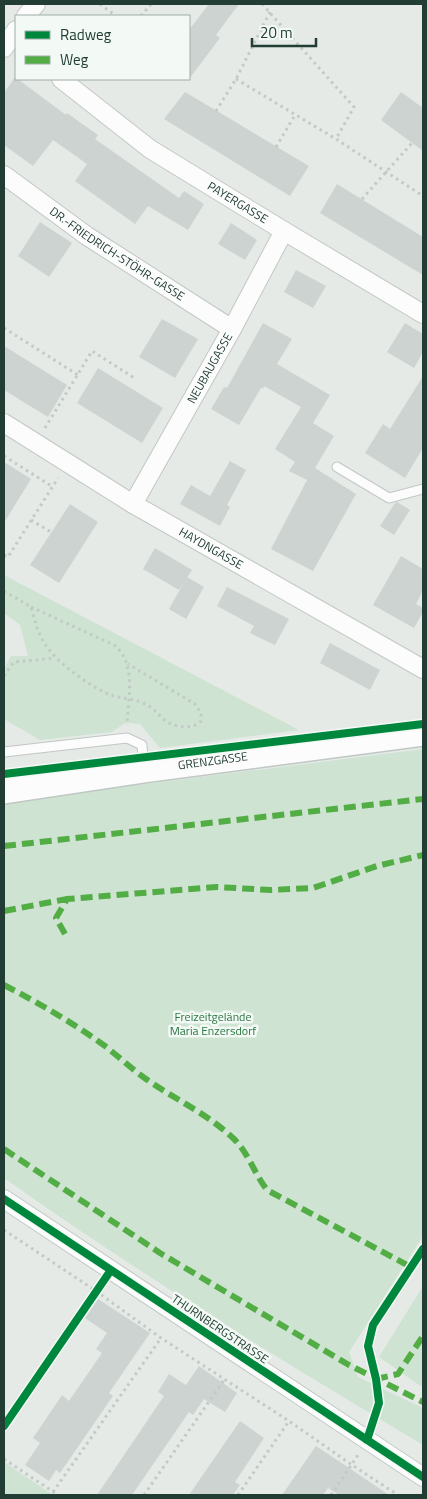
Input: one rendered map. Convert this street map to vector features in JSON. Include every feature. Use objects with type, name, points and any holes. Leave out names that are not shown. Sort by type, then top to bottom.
[{"type":"street","points":[[27,15],[36,4]]},
{"type":"street","name":"PAYERGASSE","points":[[62,80],[150,149],[423,314]]},
{"type":"street","name":"DR.-FRIEDRICH-STÖHR-GASSE","points":[[4,175],[87,236],[232,329]]},
{"type":"street","name":"NEUBAUGASSE","points":[[133,504],[232,329],[284,231]]},
{"type":"street","name":"HAYDNGASSE","points":[[4,423],[133,504],[423,669]]},
{"type":"street","name":"GRENZGASSE","points":[[4,791],[144,770],[423,733]]},
{"type":"street","name":"THURNBERGSTRASSE","points":[[4,1199],[423,1477]]},
{"type":"lane","points":[[337,466],[389,498],[423,489]]},
{"type":"lane","points":[[6,750],[127,738],[142,745],[144,770]]},
{"type":"path","points":[[100,4],[115,15]]},
{"type":"path","points":[[142,15],[151,4]]},
{"type":"path","points":[[262,4],[354,107],[336,139]]},
{"type":"path","points":[[216,111],[236,79],[270,12]]},
{"type":"path","points":[[236,79],[336,139],[423,196]]},
{"type":"path","points":[[276,147],[295,115]]},
{"type":"path","points":[[362,199],[412,143]]},
{"type":"path","points":[[4,328],[78,375]]},
{"type":"path","points":[[36,443],[92,351],[136,379]]},
{"type":"path","points":[[4,456],[53,487]]},
{"type":"path","points":[[4,555],[8,557],[68,463]]},
{"type":"path","points":[[31,520],[51,532]]},
{"type":"path","points":[[4,591],[31,607],[114,645],[122,652],[128,664],[127,738]]},
{"type":"path","points":[[31,607],[36,627],[46,646],[56,658],[82,679],[111,695],[143,702],[168,722],[188,727],[196,726],[201,721],[201,713],[195,704],[128,664]]},
{"type":"path","points":[[4,676],[14,662],[56,658]]},
{"type":"path","points":[[4,1230],[96,1291],[161,1338],[398,1495]]},
{"type":"path","points":[[91,1299],[111,1270]]},
{"type":"path","points":[[53,1492],[161,1338]]},
{"type":"path","points":[[367,1440],[379,1403],[374,1370]]},
{"type":"path","points":[[144,1495],[224,1380]]},
{"type":"path","points":[[238,1495],[289,1421]]},
{"type":"path","points":[[4,1459],[58,1495]]},
{"type":"path","points":[[331,1495],[352,1465]]},
{"type":"green space","points":[[4,575],[299,730],[160,748],[140,724],[125,723],[112,732],[40,740],[4,719],[4,669],[11,656],[28,656],[20,625],[4,613]]},
{"type":"green space","name":"Freizeitgelände Maria Enzersdorf","points":[[423,749],[423,1236],[349,1352],[358,1377],[423,1408],[423,1445],[158,1282],[4,1178],[4,802]]},
{"type":"green space","points":[[423,1286],[423,1387],[379,1357]]},
{"type":"green space","points":[[4,1462],[53,1495],[4,1495]]},
{"type":"building","points":[[209,4],[239,4],[216,35],[220,38],[190,78],[190,29]]},
{"type":"building","points":[[15,77],[15,80],[19,80],[66,115],[67,113],[98,135],[95,139],[179,198],[184,191],[204,204],[188,230],[148,206],[135,224],[75,181],[87,164],[53,140],[33,166],[4,145],[4,93]]},
{"type":"building","points":[[185,92],[309,166],[290,196],[164,119]]},
{"type":"building","points":[[401,92],[423,108],[423,151],[381,120]]},
{"type":"building","points":[[337,184],[423,237],[423,275],[320,213]]},
{"type":"building","points":[[40,222],[72,243],[49,277],[18,256]]},
{"type":"building","points":[[231,223],[257,240],[245,260],[218,244]]},
{"type":"building","points":[[296,270],[326,286],[313,308],[284,292]]},
{"type":"building","points":[[162,319],[198,339],[175,378],[139,357]]},
{"type":"building","points":[[263,323],[292,339],[277,364],[330,395],[313,423],[334,436],[315,468],[356,494],[313,571],[271,549],[307,480],[289,471],[295,462],[275,449],[301,407],[264,386],[239,425],[211,409],[224,387],[227,388]]},
{"type":"building","points":[[405,323],[423,334],[423,352],[414,368],[387,352]]},
{"type":"building","points":[[4,346],[67,385],[48,417],[4,390]]},
{"type":"building","points":[[98,368],[163,408],[142,443],[77,403]]},
{"type":"building","points":[[423,376],[423,448],[405,478],[365,453],[383,424],[390,429]]},
{"type":"building","points":[[230,461],[246,470],[227,505],[230,507],[220,526],[180,504],[191,485],[210,496]]},
{"type":"building","points":[[4,462],[31,479],[4,523]]},
{"type":"building","points":[[397,502],[410,510],[394,535],[380,526]]},
{"type":"building","points":[[70,504],[98,522],[59,583],[30,565]]},
{"type":"building","points":[[155,548],[192,570],[179,590],[143,569]]},
{"type":"building","points":[[401,556],[423,569],[423,590],[416,604],[423,608],[423,612],[414,628],[373,605]]},
{"type":"building","points":[[187,577],[204,587],[186,619],[169,609]]},
{"type":"building","points":[[227,587],[289,619],[275,645],[250,633],[254,626],[217,606]]},
{"type":"building","points":[[330,643],[380,670],[370,690],[320,663]]},
{"type":"building","points":[[98,1299],[150,1333],[109,1393],[113,1396],[60,1473],[56,1470],[49,1481],[25,1465],[40,1443],[33,1438],[62,1395],[69,1401],[102,1353],[96,1349],[107,1333],[85,1318]]},
{"type":"building","points":[[199,1366],[237,1393],[225,1412],[204,1399],[193,1415],[189,1412],[132,1495],[97,1495],[164,1396],[158,1392],[169,1374],[186,1385]]},
{"type":"building","points":[[240,1421],[264,1438],[235,1482],[240,1485],[233,1495],[189,1495]]},
{"type":"building","points":[[316,1446],[389,1495],[339,1495],[328,1488],[323,1495],[282,1495]]},
{"type":"marked path","points":[[4,846],[423,799]]},
{"type":"marked path","points":[[65,934],[56,918],[67,899],[217,887],[270,890],[313,888],[377,866],[423,855]]},
{"type":"marked path","points":[[4,911],[67,899]]},
{"type":"marked path","points":[[4,985],[81,1029],[157,1087],[224,1130],[244,1151],[267,1190],[411,1267]]},
{"type":"marked path","points":[[4,1149],[160,1253],[349,1365],[423,1402]]},
{"type":"marked path","points":[[376,1379],[398,1374],[423,1336]]},
{"type":"cycle path","points":[[4,774],[423,724]]},
{"type":"cycle path","points":[[4,1199],[423,1477]]},
{"type":"cycle path","points":[[367,1440],[379,1403],[376,1379],[368,1346],[373,1325],[423,1249]]},
{"type":"cycle path","points":[[4,1426],[111,1270]]}]
